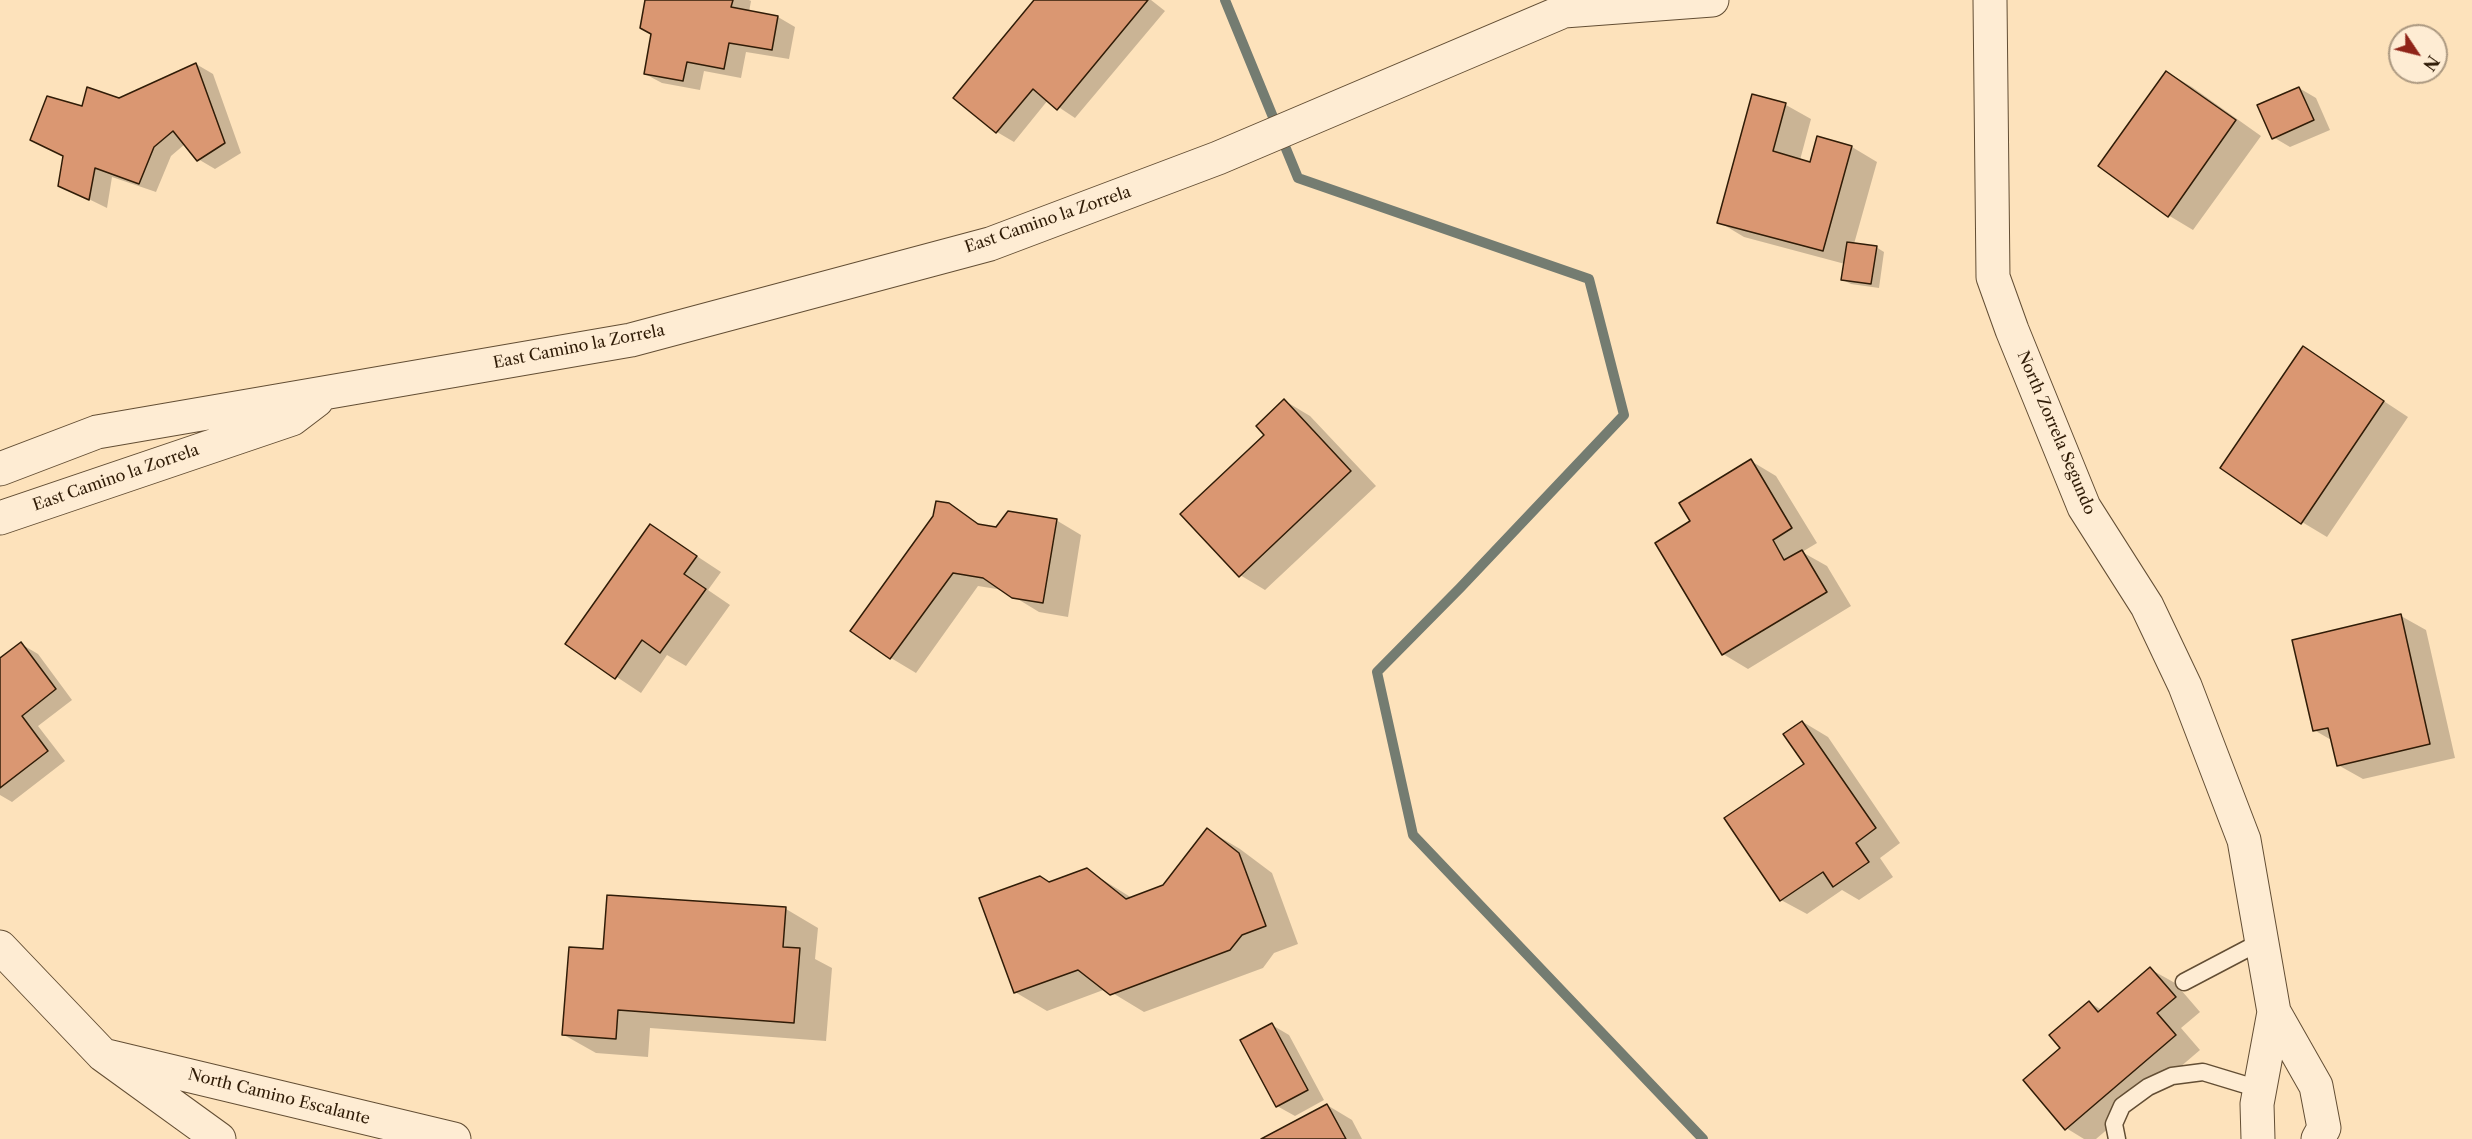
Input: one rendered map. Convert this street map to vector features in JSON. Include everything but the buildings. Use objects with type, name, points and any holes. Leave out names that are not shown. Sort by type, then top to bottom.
[{"type":"street","name":"East Camino la Zorrela","points":[[0,469],[97,432],[631,340],[990,244],[1218,158],[1564,11],[1712,0]]},
{"type":"street","name":"North Zorrela Segundo","points":[[1990,0],[1993,277],[2012,330],[2084,507],[2148,606],[2186,686],[2244,840],[2274,1012],[2316,1086],[2324,1128],[2318,1139]]},
{"type":"street","name":"East Camino la Zorrela","points":[[0,518],[291,419],[328,391]]},
{"type":"street","points":[[0,947],[104,1055],[219,1139]]},
{"type":"street","name":"North Zorrela Segundo","points":[[2258,1139],[2256,1104],[2274,1012]]},
{"type":"street","name":"North Camino Escalante","points":[[104,1055],[454,1139]]},
{"type":"lane","points":[[2184,981],[2262,940]]},
{"type":"lane","points":[[2117,1139],[2114,1124],[2122,1106],[2148,1087],[2172,1076],[2203,1072],[2259,1089]]},
{"type":"waterway","points":[[1225,0],[1298,178],[1589,279],[1624,415],[1377,672],[1413,835],[1703,1139]]}]
